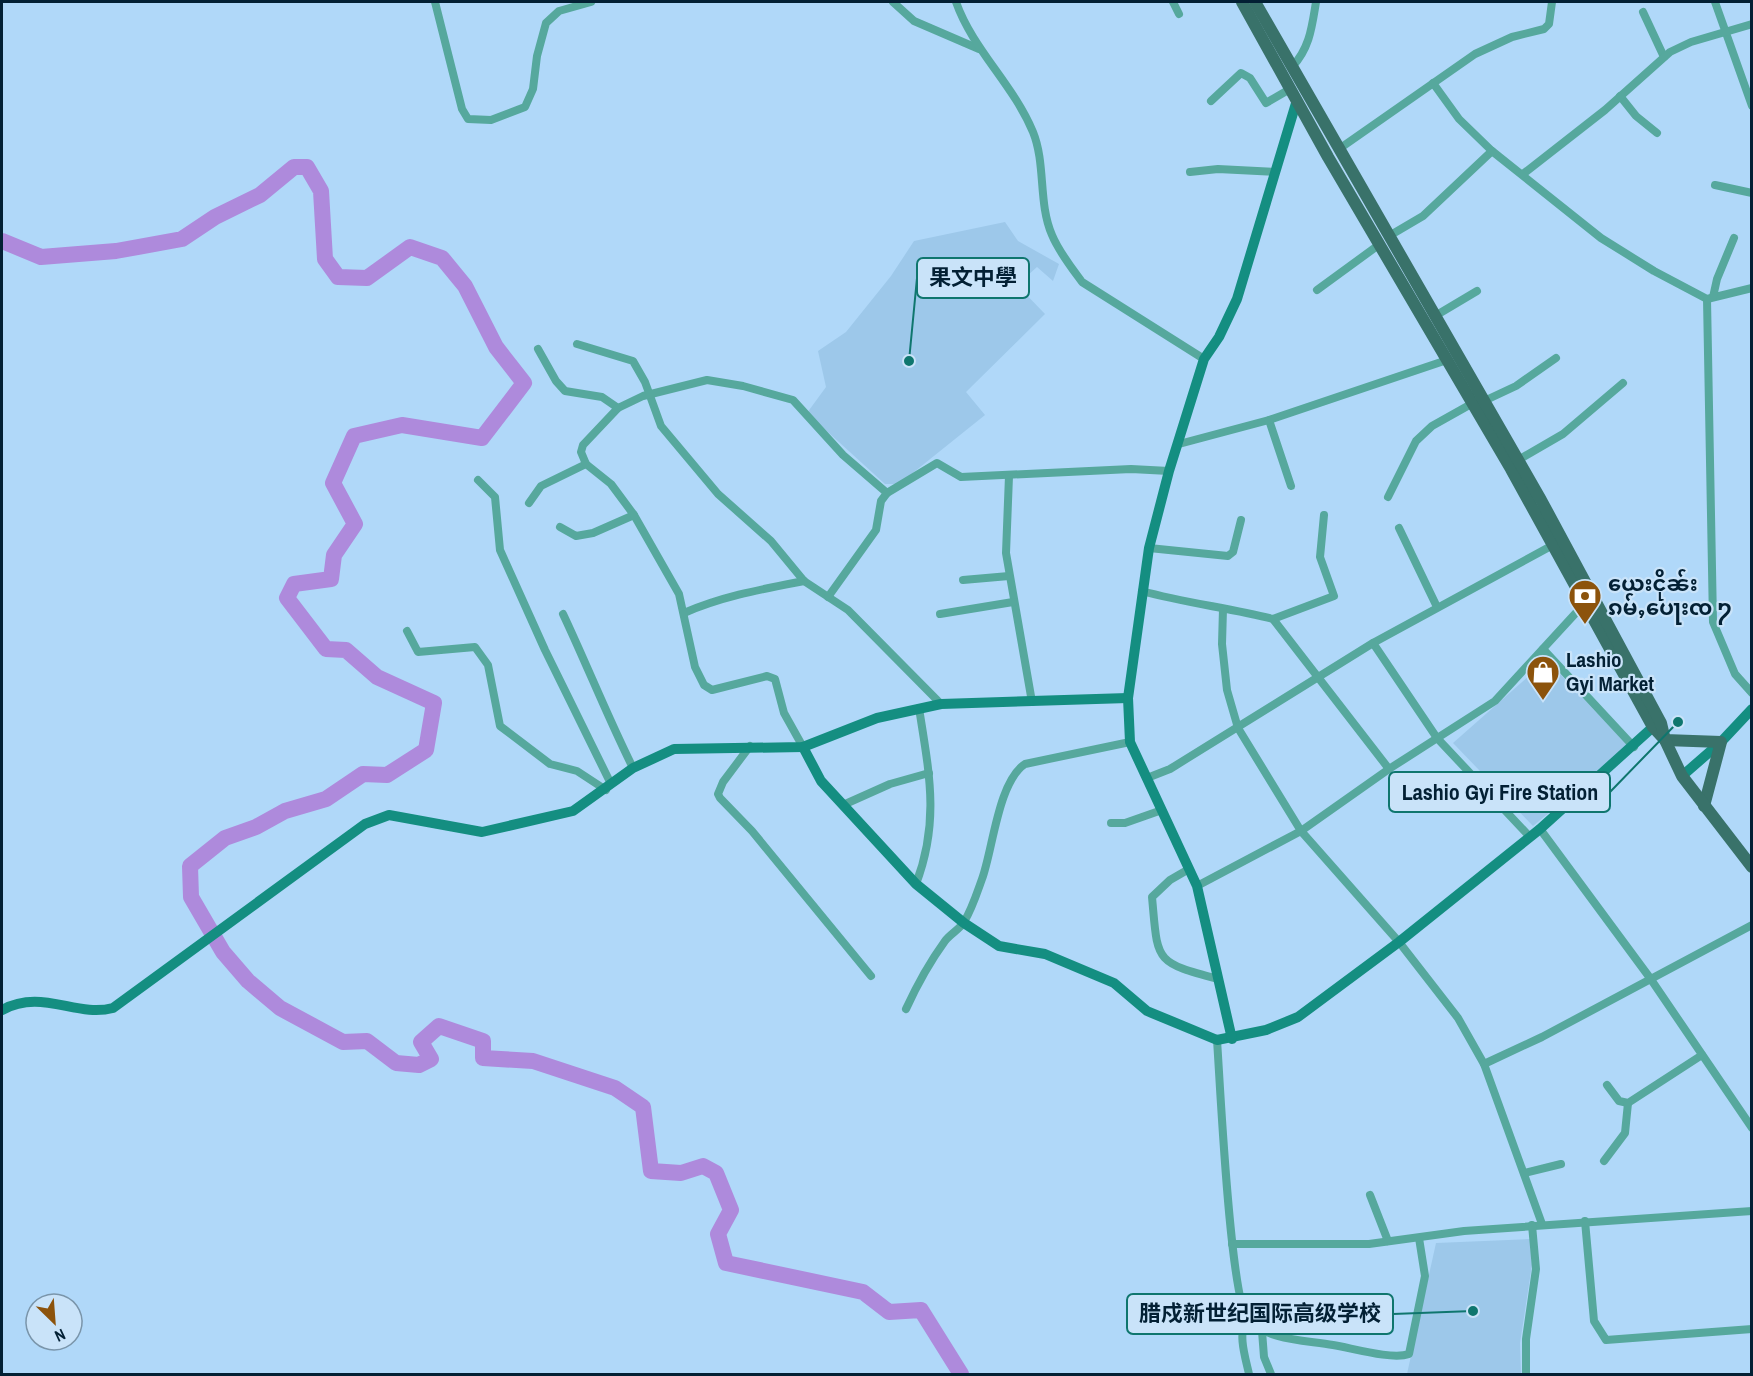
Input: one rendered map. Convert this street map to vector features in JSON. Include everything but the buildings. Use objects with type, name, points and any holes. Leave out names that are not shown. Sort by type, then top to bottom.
[{"type":"main road","points":[[1242,2],[1290,89],[1384,240],[1435,316],[1553,545],[1653,728],[1665,740],[1721,742],[1704,806]]},
{"type":"main road","points":[[1255,2],[1339,149],[1447,360],[1518,460],[1661,723],[1665,740],[1682,776],[1752,867]]},
{"type":"street","points":[[435,2],[462,109],[468,119],[491,120],[525,107],[533,89],[537,56],[546,23],[559,11],[591,2]]},
{"type":"street","points":[[893,2],[914,21],[979,50]]},
{"type":"street","points":[[956,2],[964,25],[979,50],[1014,96],[1033,133],[1052,235],[1069,264],[1082,282],[1204,359]]},
{"type":"street","points":[[1173,2],[1179,14]]},
{"type":"street","points":[[1292,66],[1302,56],[1309,39],[1316,2]]},
{"type":"street","points":[[1339,149],[1475,54],[1512,37],[1544,28],[1549,24],[1552,2]]},
{"type":"street","points":[[1715,2],[1751,104]]},
{"type":"street","points":[[1643,12],[1664,57]]},
{"type":"street","points":[[1522,174],[1620,96],[1664,57],[1691,42],[1725,30],[1752,24]]},
{"type":"street","points":[[1211,100],[1241,74],[1250,78],[1266,103],[1290,89]]},
{"type":"street","points":[[1433,83],[1459,119],[1492,151],[1601,238],[1654,271],[1710,298],[1752,288]]},
{"type":"street","points":[[1620,96],[1636,116],[1657,134]]},
{"type":"street","points":[[1232,1039],[1197,886],[1130,742],[1128,698],[1149,548],[1169,471],[1204,359],[1219,337],[1237,299],[1297,100]]},
{"type":"street","points":[[1317,290],[1384,240],[1423,216],[1492,151]]},
{"type":"street","points":[[1190,172],[1218,169],[1275,172]]},
{"type":"street","points":[[1715,185],[1752,193]]},
{"type":"street","points":[[1734,238],[1710,298],[1713,622],[1735,674],[1752,693]]},
{"type":"street","points":[[1435,316],[1477,291]]},
{"type":"street","points":[[577,344],[633,361],[645,382],[660,426],[718,494],[771,541],[804,581],[848,610],[941,704]]},
{"type":"street","points":[[538,349],[556,381],[565,391],[602,397],[618,408]]},
{"type":"street","points":[[1388,497],[1416,441],[1432,426],[1478,402],[1516,386],[1556,358]]},
{"type":"street","points":[[1179,444],[1269,420],[1447,360]]},
{"type":"street","points":[[887,493],[843,454],[793,400],[743,386],[707,380],[649,394],[618,408],[583,445],[581,452],[586,464],[611,484],[634,514],[679,594],[689,642],[704,685],[712,690],[767,676],[775,679],[784,714],[821,781],[916,884],[964,923],[999,946],[1045,954],[1114,983],[1148,1011],[1217,1040],[1232,1039],[1266,1030],[1298,1017],[1399,942],[1540,829],[1653,728]]},
{"type":"street","points":[[1518,460],[1563,434],[1623,383]]},
{"type":"street","points":[[1269,420],[1292,486]]},
{"type":"street","points":[[529,503],[541,486],[586,464]]},
{"type":"street","points":[[828,597],[876,530],[881,501],[887,493],[937,464],[961,477],[1131,469],[1169,471]]},
{"type":"street","points":[[1009,476],[1006,553],[1032,702]]},
{"type":"street","points":[[478,480],[495,497],[500,550],[609,787]]},
{"type":"street","points":[[560,527],[576,536],[593,533],[634,514]]},
{"type":"street","points":[[1142,591],[1184,603],[1273,619],[1334,596],[1320,557],[1324,515]]},
{"type":"street","points":[[1149,548],[1228,556],[1233,552],[1241,520]]},
{"type":"street","points":[[1399,528],[1437,607]]},
{"type":"street","points":[[1147,778],[1170,769],[1437,607],[1553,545]]},
{"type":"street","points":[[963,580],[1009,576]]},
{"type":"street","points":[[684,613],[708,603],[752,591],[804,581]]},
{"type":"street","points":[[940,614],[1013,602]]},
{"type":"street","points":[[1197,886],[1301,831],[1389,769],[1495,701],[1585,603]]},
{"type":"street","points":[[1223,609],[1222,644],[1227,690],[1238,728],[1301,831],[1399,942],[1458,1018],[1484,1064],[1542,1224]]},
{"type":"street","points":[[563,614],[594,680],[608,719],[633,768]]},
{"type":"street","points":[[1273,619],[1389,769]]},
{"type":"street","points":[[407,631],[418,651],[475,647],[488,665],[500,726],[550,764],[578,771],[609,787]]},
{"type":"street","points":[[1373,644],[1437,738],[1530,837]]},
{"type":"street","points":[[1543,649],[1634,747]]},
{"type":"street","points":[[2,1010],[15,1003],[34,1001],[102,1011],[113,1008],[365,824],[389,815],[482,832],[573,811],[633,768],[674,749],[750,746],[803,747],[877,718],[941,704],[1128,698]]},
{"type":"street","points":[[916,884],[927,855],[932,826],[929,773],[919,708]]},
{"type":"street","points":[[1682,776],[1721,742],[1752,709]]},
{"type":"street","points":[[906,1009],[918,981],[947,938],[964,923],[982,879],[997,820],[1017,769],[1025,764],[1130,742]]},
{"type":"street","points":[[750,746],[723,782],[718,794],[720,798],[752,831],[871,976]]},
{"type":"street","points":[[843,804],[890,784],[929,773]]},
{"type":"street","points":[[1111,823],[1132,821],[1162,810]]},
{"type":"street","points":[[1540,829],[1650,978],[1752,1128]]},
{"type":"street","points":[[1189,869],[1170,880],[1152,897],[1156,947],[1161,956],[1184,970],[1218,978]]},
{"type":"street","points":[[1484,1064],[1542,1037],[1752,925]]},
{"type":"street","points":[[1217,1040],[1232,1244],[1240,1300],[1246,1318],[1262,1331],[1373,1352],[1404,1356],[1409,1354],[1425,1276],[1419,1238]]},
{"type":"street","points":[[1607,1085],[1619,1101],[1628,1103],[1702,1055]]},
{"type":"street","points":[[1604,1161],[1625,1133],[1628,1103]]},
{"type":"street","points":[[1524,1173],[1561,1164]]},
{"type":"street","points":[[1370,1195],[1388,1241]]},
{"type":"street","points":[[1232,1244],[1388,1241],[1542,1224],[1752,1211]]},
{"type":"street","points":[[1585,1221],[1594,1321],[1606,1340],[1752,1329]]},
{"type":"street","points":[[1526,1374],[1526,1339],[1536,1269],[1532,1225]]},
{"type":"street","points":[[1246,1318],[1242,1344],[1249,1374]]},
{"type":"street","points":[[1262,1331],[1264,1357],[1271,1374]]},
{"type":"shaded area","points":[[1005,222],[1018,241],[1059,264],[1053,281],[1037,267],[1017,285],[1045,314],[966,392],[985,415],[899,484],[885,484],[807,413],[826,387],[818,351],[846,332],[891,276],[914,241]]},
{"type":"shaded area","name":"Lashio Gyi Market","points":[[1547,660],[1629,747],[1533,826],[1453,743]]},
{"type":"shaded area","points":[[1530,1239],[1532,1265],[1520,1343],[1521,1374],[1407,1374],[1436,1243]]},
{"type":"waterway","points":[[2,241],[41,257],[116,251],[182,239],[215,217],[260,195],[294,167],[307,167],[321,191],[325,259],[338,277],[367,278],[410,247],[442,258],[465,286],[496,347],[524,383],[482,438],[402,425],[354,436],[333,483],[355,524],[334,555],[331,579],[294,584],[287,598],[326,649],[346,650],[377,677],[434,703],[426,750],[387,775],[363,774],[326,799],[285,811],[256,827],[225,838],[190,866],[191,897],[223,952],[248,981],[280,1008],[343,1042],[367,1041],[396,1063],[419,1065],[431,1059],[421,1042],[439,1026],[483,1041],[483,1058],[533,1061],[615,1088],[643,1107],[651,1171],[681,1173],[703,1166],[716,1173],[731,1210],[718,1234],[726,1263],[863,1292],[889,1312],[921,1310],[961,1374]]},
{"type":"place","name":"果文中學","points":[[909,361]]},
{"type":"place","name":"ယေးငိုၼ်း ၵမ်ႇပေႃးၸ ႒","points":[[1585,625]]},
{"type":"place","name":"Lashio Gyi Market","points":[[1543,701]]},
{"type":"place","name":"Lashio Gyi Fire Station","points":[[1678,722]]},
{"type":"place","name":"腊戍新世纪国际高级学校","points":[[1473,1311]]}]
